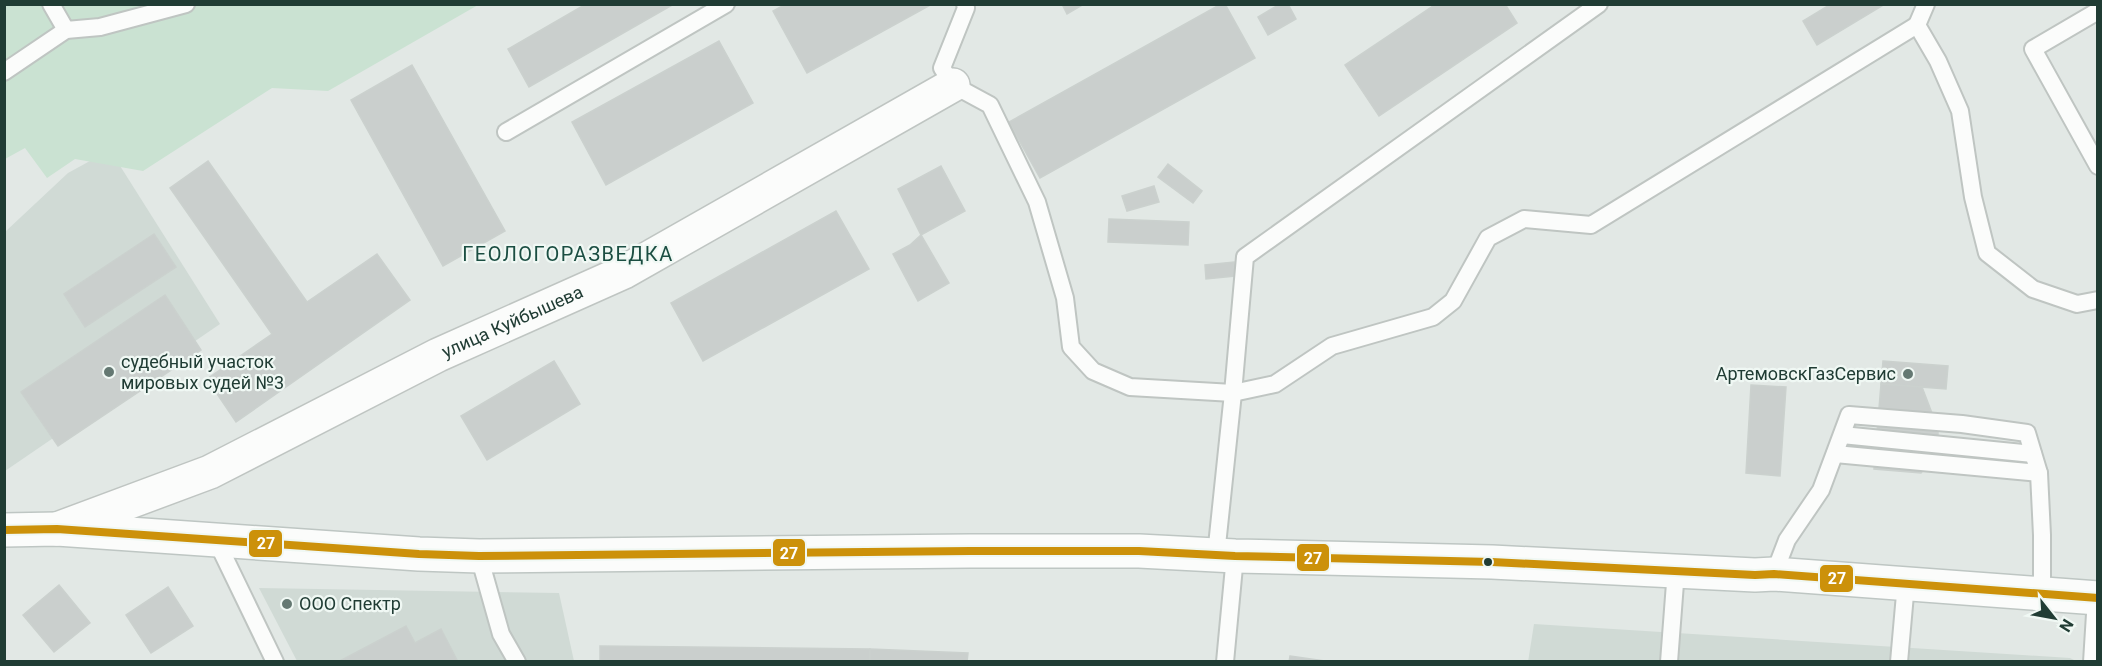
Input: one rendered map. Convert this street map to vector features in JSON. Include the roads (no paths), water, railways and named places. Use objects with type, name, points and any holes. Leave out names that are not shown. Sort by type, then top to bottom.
[{"type":"main road","name":"улица Куйбышева","points":[[57,529],[210,472],[438,355],[624,272],[953,85]]},
{"type":"main road","points":[[4,530],[57,529],[217,542],[479,556],[970,550],[1139,551],[1492,562],[1773,574],[2097,598]]},
{"type":"lane","points":[[51,4],[66,30]]},
{"type":"lane","points":[[4,72],[66,30],[100,27],[186,4]]},
{"type":"lane","points":[[506,132],[726,4]]},
{"type":"lane","points":[[965,4],[966,8],[942,68],[953,85],[990,105],[1037,202],[1065,298],[1071,347],[1093,371],[1130,387],[1233,393],[1275,384],[1332,346],[1433,317],[1453,301],[1488,238],[1524,219],[1591,225],[1917,25],[1926,4]]},
{"type":"lane","points":[[1225,662],[1226,555],[1233,393],[1245,256],[1599,4]]},
{"type":"lane","points":[[2097,11],[2033,49],[2097,166]]},
{"type":"lane","points":[[1917,25],[1938,61],[1960,111],[1973,197],[1987,253],[2033,289],[2077,304],[2097,300]]},
{"type":"lane","points":[[1773,574],[1787,540],[1821,490],[1849,416],[1962,424],[2027,433],[2039,473],[2042,593]]},
{"type":"lane","points":[[1835,454],[2039,473]]},
{"type":"lane","points":[[217,542],[274,662]]},
{"type":"lane","points":[[479,556],[501,634],[518,662]]},
{"type":"lane","points":[[1669,662],[1676,570]]},
{"type":"lane","points":[[1899,662],[1906,583]]},
{"type":"lane","points":[[2092,662],[2097,598]]},
{"type":"place","name":"судебный участок мировых судей №3","points":[[109,372]]},
{"type":"place","name":"АртемовскГазСервис","points":[[1908,374]]},
{"type":"place","name":"ООО Спектр","points":[[287,604]]},
{"type":"district","name":"ГЕОЛОГОРАЗВЕДКА","points":[[568,254]]}]
